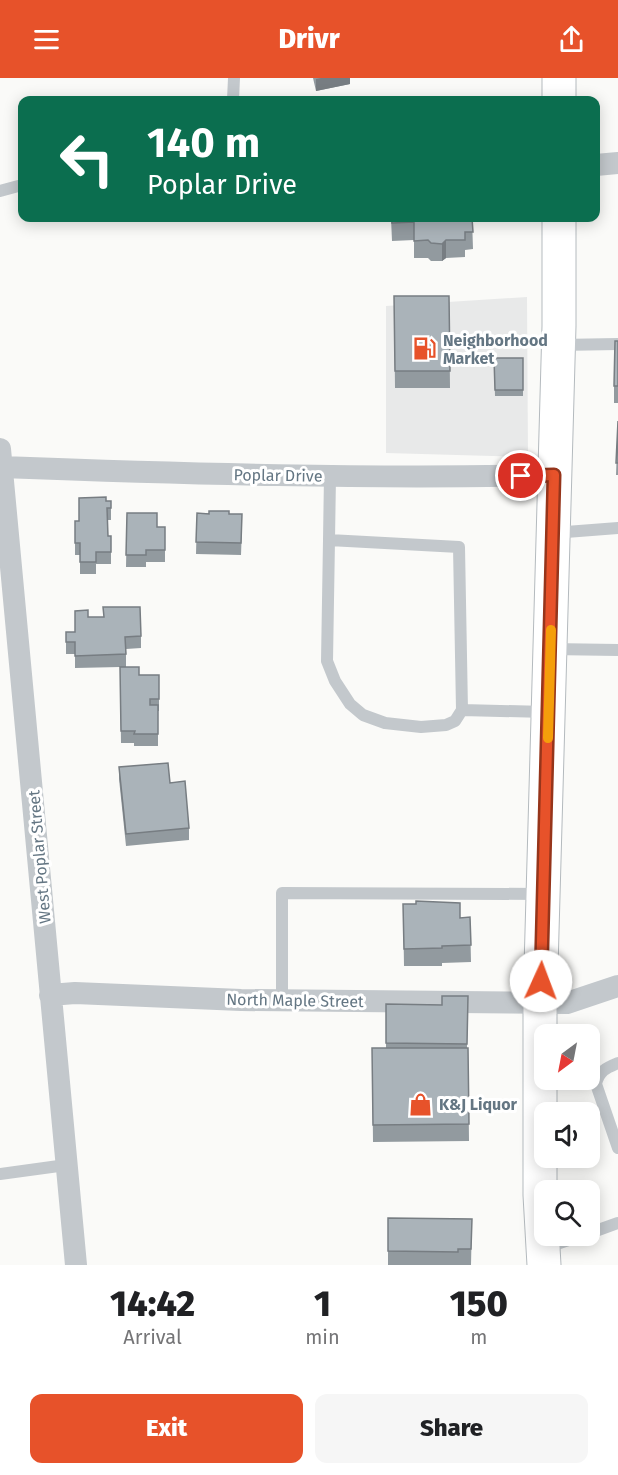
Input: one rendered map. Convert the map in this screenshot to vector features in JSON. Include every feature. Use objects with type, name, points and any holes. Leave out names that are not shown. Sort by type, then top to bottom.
[{"type":"main road","points":[[559,78],[559,96]]},
{"type":"main road","points":[[544,1257],[540,1195],[540,1003],[558,345],[559,222]]},
{"type":"street","points":[[600,165],[618,163]]},
{"type":"street","name":"Poplar Drive","points":[[1,458],[122,472],[330,476],[554,475]]},
{"type":"street","name":"West Poplar Street","points":[[1,458],[2,496],[34,802],[76,1265]]},
{"type":"street","name":"North Maple Street","points":[[50,995],[75,993],[282,1000],[567,1003],[618,986]]},
{"type":"lane","points":[[233,96],[234,78]]},
{"type":"lane","points":[[0,191],[18,186]]},
{"type":"lane","points":[[558,345],[618,344]]},
{"type":"lane","points":[[329,540],[459,546],[462,710],[455,721],[446,726],[421,727],[385,723],[363,715],[350,704],[335,681],[327,661],[330,476]]},
{"type":"lane","points":[[553,533],[618,528]]},
{"type":"lane","points":[[550,649],[618,650]]},
{"type":"lane","points":[[462,710],[548,712]]},
{"type":"lane","points":[[282,1000],[282,893],[543,894]]},
{"type":"lane","points":[[618,1063],[599,1074],[596,1084],[618,1148]]},
{"type":"lane","points":[[0,1174],[66,1165]]},
{"type":"lane","points":[[600,1230],[617,1226]]},
{"type":"lane","points":[[544,1257],[562,1246]]},
{"type":"shaded area","points":[[527,297],[528,457],[386,453],[386,306]]},
{"type":"building","points":[[414,222],[472,222],[473,232],[465,232],[465,240],[446,240],[442,244],[431,243],[428,240],[414,241]]},
{"type":"building","points":[[394,296],[449,296],[450,371],[395,371]]},
{"type":"building","points":[[615,341],[618,341],[618,386],[614,386]]},
{"type":"building","points":[[494,358],[523,358],[523,390],[495,390]]},
{"type":"building","points":[[618,421],[618,463],[616,463]]},
{"type":"building","points":[[106,497],[106,501],[111,501],[111,508],[107,508],[111,552],[96,552],[96,562],[80,562],[80,543],[75,543],[75,521],[79,521],[79,498]]},
{"type":"building","points":[[209,511],[229,511],[229,514],[242,514],[241,543],[196,542],[197,513],[209,514]]},
{"type":"building","points":[[127,513],[157,513],[157,527],[165,527],[165,550],[146,550],[146,555],[126,555]]},
{"type":"building","points":[[103,607],[140,607],[141,636],[125,637],[126,654],[75,656],[75,642],[66,642],[66,632],[75,632],[75,611],[88,610],[88,617],[104,617]]},
{"type":"building","points":[[120,667],[139,667],[139,675],[159,675],[159,699],[150,699],[150,705],[158,705],[158,734],[134,734],[135,731],[121,731]]},
{"type":"building","points":[[168,763],[170,783],[185,781],[189,828],[126,834],[119,767]]},
{"type":"building","points":[[416,901],[460,903],[460,918],[470,917],[471,945],[404,949],[403,904],[416,904]]},
{"type":"building","points":[[442,996],[468,996],[467,1044],[386,1043],[386,1004],[442,1005]]},
{"type":"building","name":"K&J Liquor","points":[[372,1048],[468,1048],[469,1124],[373,1125]]},
{"type":"building","points":[[388,1218],[472,1219],[471,1249],[458,1249],[458,1252],[388,1251]]},
{"type":"slow traffic","points":[[548,738],[551,630]]},
{"type":"place","name":"Neighborhood Market","points":[[425,349]]},
{"type":"place","name":"K&J Liquor","points":[[421,1104]]},
{"type":"route","points":[[521,476],[554,475],[541,981]]}]
